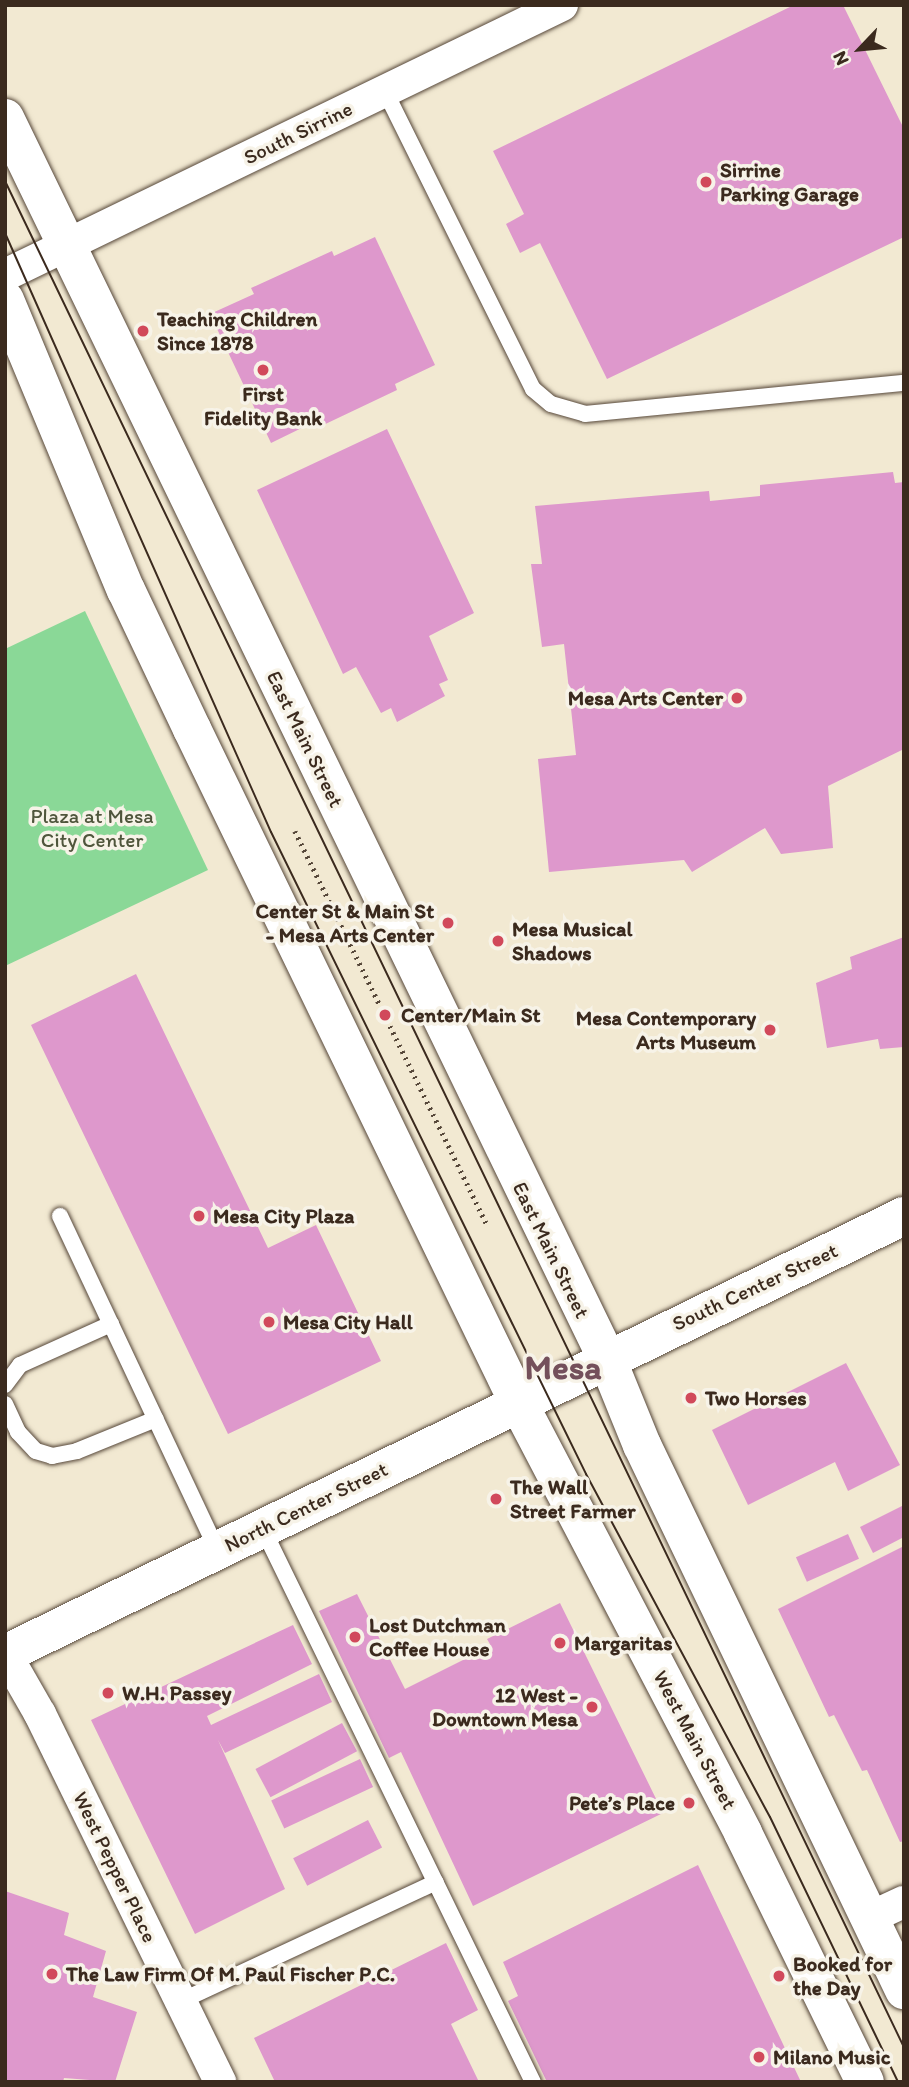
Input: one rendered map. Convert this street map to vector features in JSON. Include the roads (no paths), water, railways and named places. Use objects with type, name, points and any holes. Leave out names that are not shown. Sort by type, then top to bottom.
[{"type":"main road","name":"East Main Street","points":[[5,118],[50,253],[607,1359]]},
{"type":"main road","points":[[5,300],[126,590],[518,1402]]},
{"type":"main road","name":"South Center Street","points":[[607,1359],[901,1225]]},
{"type":"main road","name":"North Center Street","points":[[5,1653],[607,1359]]},
{"type":"main road","points":[[607,1359],[642,1445],[904,1990]]},
{"type":"main road","name":"West Main Street","points":[[518,1402],[743,1833],[865,2082]]},
{"type":"street","name":"South Sirrine","points":[[5,275],[562,5]]},
{"type":"street","name":"West Pepper Place","points":[[5,1653],[40,1714],[220,2082]]},
{"type":"street","points":[[869,1919],[904,1902]]},
{"type":"lane","points":[[385,91],[533,389],[551,404],[585,414],[904,383]]},
{"type":"lane","points":[[60,1216],[217,1550]]},
{"type":"lane","points":[[5,1385],[20,1365],[111,1324]]},
{"type":"lane","points":[[5,1404],[18,1432],[36,1451],[52,1456],[77,1451],[156,1419]]},
{"type":"lane","points":[[263,1529],[533,2082]]},
{"type":"lane","points":[[181,2001],[436,1882]]},
{"type":"tram line","points":[[5,181],[904,2047]]},
{"type":"tram line","points":[[5,233],[271,832],[586,1474],[770,1817],[898,2082]]},
{"type":"place","name":"Sirrine Parking Garage","points":[[706,182]]},
{"type":"place","name":"Teaching Children Since 1878","points":[[143,331]]},
{"type":"place","name":"First Fidelity Bank","points":[[263,370]]},
{"type":"place","name":"Mesa Arts Center","points":[[737,698]]},
{"type":"place","name":"Center St & Main St - Mesa Arts Center","points":[[448,923]]},
{"type":"place","name":"Mesa Musical Shadows","points":[[498,941]]},
{"type":"place","name":"Center/Main St","points":[[385,1015]]},
{"type":"place","name":"Mesa Contemporary Arts Museum","points":[[770,1030]]},
{"type":"place","name":"Mesa City Plaza","points":[[199,1216]]},
{"type":"place","name":"Mesa City Hall","points":[[269,1322]]},
{"type":"place","name":"Two Horses","points":[[691,1398]]},
{"type":"place","name":"The Wall Street Farmer","points":[[496,1499]]},
{"type":"place","name":"Lost Dutchman Coffee House","points":[[355,1637]]},
{"type":"place","name":"Margaritas","points":[[560,1643]]},
{"type":"place","name":"W.H. Passey","points":[[108,1693]]},
{"type":"place","name":"12 West - Downtown Mesa","points":[[592,1707]]},
{"type":"place","name":"Pete’s Place","points":[[689,1803]]},
{"type":"place","name":"The Law Firm Of M. Paul Fischer P.C.","points":[[52,1974]]},
{"type":"place","name":"Booked for the Day","points":[[779,1976]]},
{"type":"place","name":"Milano Music","points":[[759,2057]]},
{"type":"district","name":"Mesa","points":[[563,1367]]},
{"type":"park label","name":"Plaza at Mesa City Center","points":[[92,828]]}]
